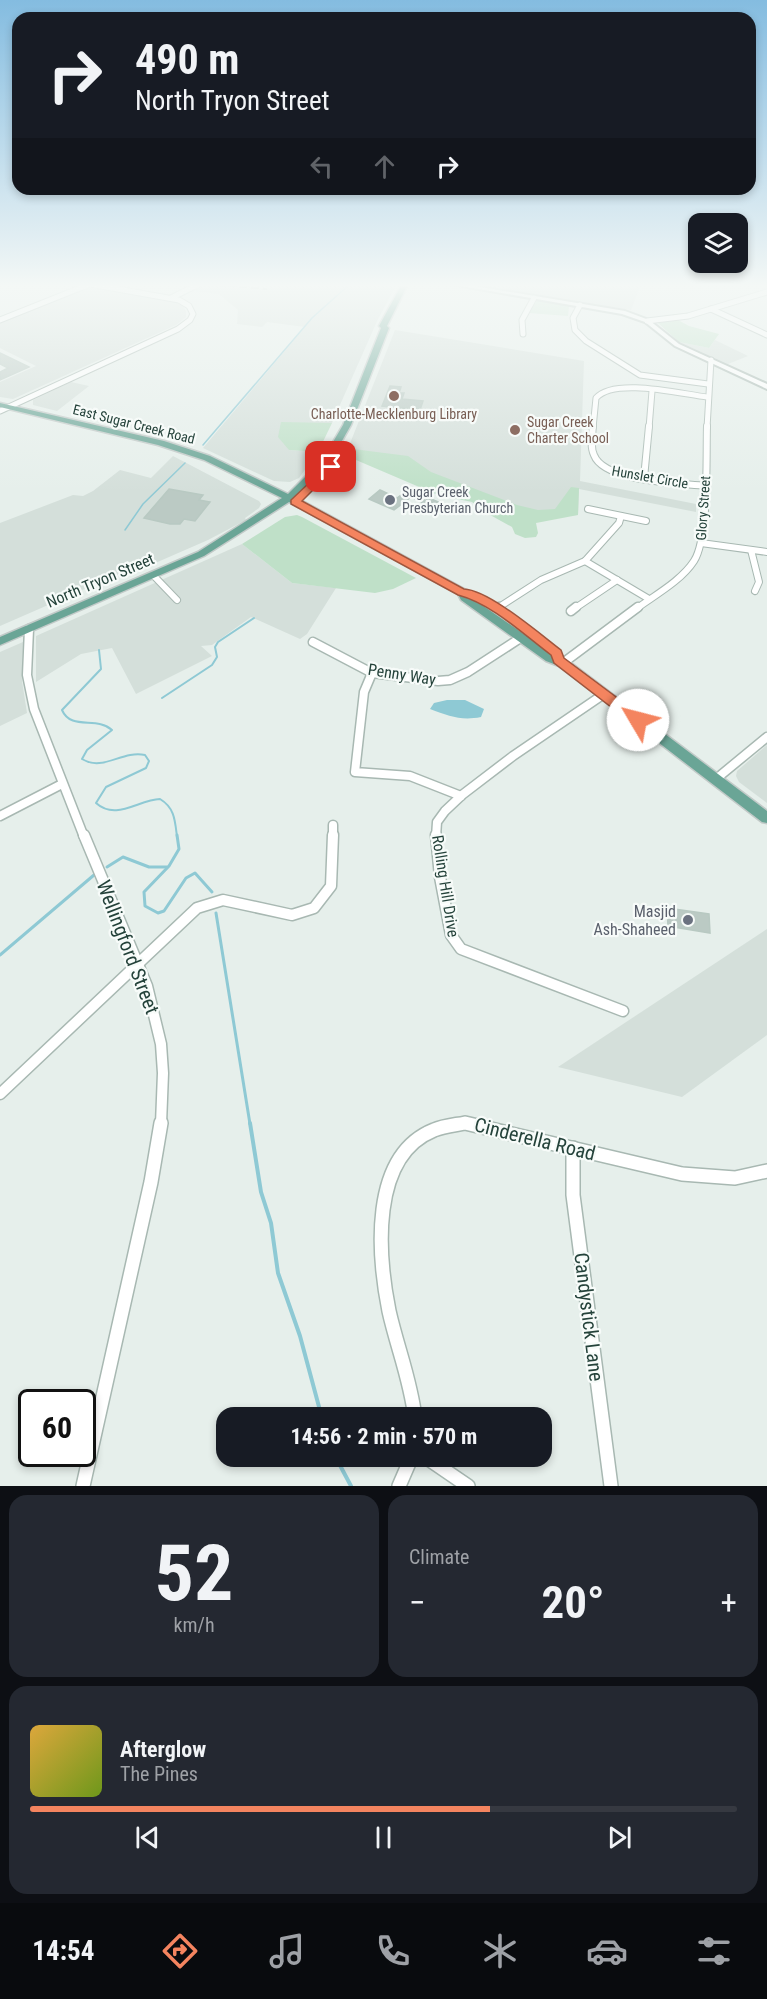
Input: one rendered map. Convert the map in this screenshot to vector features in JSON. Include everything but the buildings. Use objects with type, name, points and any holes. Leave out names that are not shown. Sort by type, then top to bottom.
[{"type":"main road","name":"North Tryon Street","points":[[0,641],[212,548],[225,547],[247,535],[315,484],[337,459],[351,430],[347,425],[375,353]]},
{"type":"main road","name":"East Sugar Creek Road","points":[[3,408],[195,453],[292,500],[462,592]]},
{"type":"main road","points":[[462,592],[471,593],[496,609],[557,653],[561,662]]},
{"type":"main road","points":[[462,592],[465,598],[550,658],[561,662],[767,818]]},
{"type":"street","points":[[3,408],[121,353]]},
{"type":"street","points":[[606,353],[637,374],[708,384]]},
{"type":"street","points":[[697,353],[767,387]]},
{"type":"street","name":"Glory Street","points":[[561,662],[691,567],[701,543],[711,360]]},
{"type":"street","name":"Hunslet Circle","points":[[705,486],[644,478],[608,470],[597,461],[593,454],[596,398],[599,393],[615,388],[708,398]]},
{"type":"street","points":[[644,478],[652,391]]},
{"type":"street","points":[[588,509],[646,521]]},
{"type":"street","points":[[496,609],[546,577],[585,561],[619,523],[621,516]]},
{"type":"street","points":[[701,543],[767,552]]},
{"type":"street","points":[[751,550],[759,582],[754,591]]},
{"type":"street","points":[[585,561],[649,599]]},
{"type":"street","points":[[153,575],[177,600]]},
{"type":"street","points":[[571,611],[617,580]]},
{"type":"street","name":"Wellingford Street","points":[[29,629],[27,675],[30,696],[62,784],[137,963],[154,1011],[161,1044],[164,1093],[151,1182],[83,1486]]},
{"type":"street","name":"Penny Way","points":[[313,642],[372,673],[419,680],[450,680],[468,672],[522,637]]},
{"type":"street","points":[[372,673],[364,692],[355,772],[410,776],[461,796]]},
{"type":"street","name":"Rolling Hill Drive","points":[[604,694],[532,743],[461,796],[440,816],[436,823],[437,850],[451,935],[456,945],[623,1011]]},
{"type":"street","points":[[716,779],[767,737]]},
{"type":"street","points":[[0,816],[62,784]]},
{"type":"street","points":[[0,1094],[189,914],[207,903],[223,900],[292,915],[304,913],[318,905],[331,886],[333,825]]},
{"type":"street","name":"Cinderella Road","points":[[413,1407],[409,1380],[396,1341],[389,1309],[382,1248],[385,1197],[390,1174],[398,1159],[417,1137],[449,1123],[473,1123],[651,1168],[735,1178],[767,1172]]},
{"type":"street","name":"Candystick Lane","points":[[573,1148],[573,1196],[611,1486]]},
{"type":"street","points":[[399,1486],[407,1467]]},
{"type":"street","points":[[440,1467],[468,1486]]},
{"type":"shaded area","points":[[11,353],[114,353],[13,399],[0,397],[0,382],[36,366]]},
{"type":"shaded area","points":[[283,353],[363,353],[332,423],[281,423],[289,450],[318,452],[299,478],[290,482],[274,481],[203,448]]},
{"type":"shaded area","name":"Sugar Creek Charter School","points":[[386,353],[537,353],[584,361],[580,481],[696,504],[696,512],[579,489],[578,515],[543,517],[439,482],[414,463],[345,456]]},
{"type":"shaded area","points":[[704,353],[743,353],[748,356],[728,364]]},
{"type":"shaded area","points":[[71,382],[89,386],[57,411],[33,405],[33,400]]},
{"type":"shaded area","points":[[173,456],[259,501],[261,504],[259,508],[245,518],[246,520],[208,540],[153,564],[149,561],[0,626],[0,523],[73,495],[83,496],[120,470],[151,478]]},
{"type":"shaded area","points":[[242,544],[292,583],[336,588],[307,634],[300,639],[251,617],[212,645],[201,646],[212,656],[136,694],[112,648],[81,654],[36,682],[36,636]]},
{"type":"shaded area","points":[[23,642],[22,681],[27,713],[0,726],[0,652]]},
{"type":"shaded area","points":[[767,745],[767,803],[739,782],[736,776],[737,771]]},
{"type":"shaded area","points":[[767,929],[767,1035],[682,1097],[558,1067]]},
{"type":"green space","points":[[281,422],[332,423],[318,452],[289,450],[278,437]]},
{"type":"green space","points":[[353,449],[408,456],[431,472],[517,505],[538,510],[555,509],[571,487],[579,488],[578,515],[536,523],[538,533],[536,537],[525,538],[515,534],[512,527],[483,511],[472,502],[438,495],[349,457]]},
{"type":"green space","points":[[297,515],[416,578],[393,589],[375,593],[292,583],[242,544],[285,517]]},
{"type":"water","points":[[465,700],[484,709],[481,717],[461,718],[430,709],[434,703]]},
{"type":"waterway","points":[[203,445],[282,353]]},
{"type":"waterway","points":[[125,530],[143,504],[185,463]]},
{"type":"waterway","points":[[162,698],[212,665],[217,657],[215,647],[218,642],[254,618]]},
{"type":"waterway","points":[[99,650],[101,669],[62,710],[72,720],[99,724],[112,730],[87,750],[82,759],[97,763],[137,754],[145,755],[149,761],[146,768],[106,787],[96,803],[104,808],[119,810],[160,799],[169,806],[175,820],[177,837]]},
{"type":"waterway","points":[[177,835],[179,849],[169,866],[144,892],[145,906],[158,913],[164,911],[186,878],[195,873],[212,892]]},
{"type":"waterway","points":[[107,867],[123,857],[149,867],[167,867]]},
{"type":"waterway","points":[[0,955],[94,875]]},
{"type":"waterway","points":[[216,913],[250,1124]]},
{"type":"waterway","points":[[250,1123],[261,1192],[271,1223],[278,1273],[300,1336],[319,1407]]},
{"type":"waterway","points":[[341,1467],[351,1486]]},
{"type":"place","name":"Charlotte-Mecklenburg Library","points":[[394,396]]},
{"type":"place","name":"Sugar Creek Charter School","points":[[515,430]]},
{"type":"place","name":"Sugar Creek Presbyterian Church","points":[[390,500]]},
{"type":"place","name":"Masjid Ash-Shaheed","points":[[688,920]]},
{"type":"route","points":[[331,467],[295,502],[462,592],[471,593],[557,653],[558,660],[638,720]]}]
